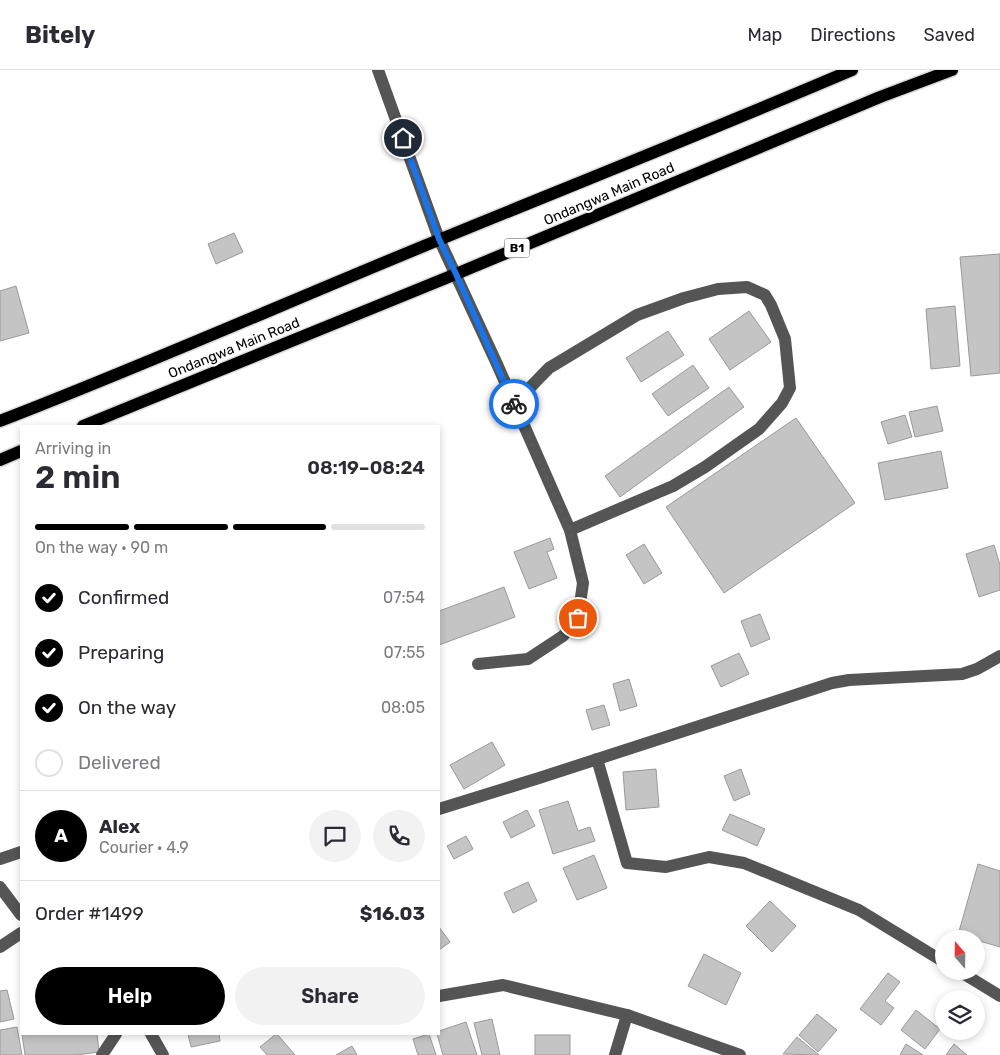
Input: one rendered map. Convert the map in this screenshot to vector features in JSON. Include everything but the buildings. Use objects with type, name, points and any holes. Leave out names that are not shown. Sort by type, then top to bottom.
[{"type":"main road","name":"Ondangwa Main Road","points":[[0,421],[78,391],[439,239],[761,109],[852,70]]},
{"type":"main road","name":"Ondangwa Main Road","points":[[85,425],[456,274],[871,101],[952,70]]},
{"type":"main road","points":[[0,460],[20,452]]},
{"type":"street","points":[[378,70],[439,239],[570,530],[583,583],[578,618],[562,636],[528,660],[478,664]]},
{"type":"street","points":[[514,404],[549,368],[637,315],[684,298],[718,289],[747,287],[765,295],[771,306],[785,339],[790,388],[782,403],[759,429],[705,467],[673,486],[570,530]]},
{"type":"street","points":[[440,809],[832,683],[849,680],[962,674],[977,670],[1000,656]]},
{"type":"street","points":[[597,759],[628,863],[666,868],[709,857],[744,863],[859,910],[935,956]]},
{"type":"street","points":[[0,859],[20,852]]},
{"type":"street","points":[[0,887],[20,914]]},
{"type":"street","points":[[0,947],[20,934]]},
{"type":"street","points":[[974,980],[1000,996]]},
{"type":"street","points":[[440,996],[503,985],[627,1015],[740,1055]]},
{"type":"street","points":[[615,1055],[627,1015]]},
{"type":"street","points":[[102,1055],[115,1035]]},
{"type":"street","points":[[152,1035],[163,1055]]},
{"type":"way so far","points":[[514,404],[570,530],[583,583],[578,618]]},
{"type":"route","points":[[403,138],[439,239],[514,404]]}]
